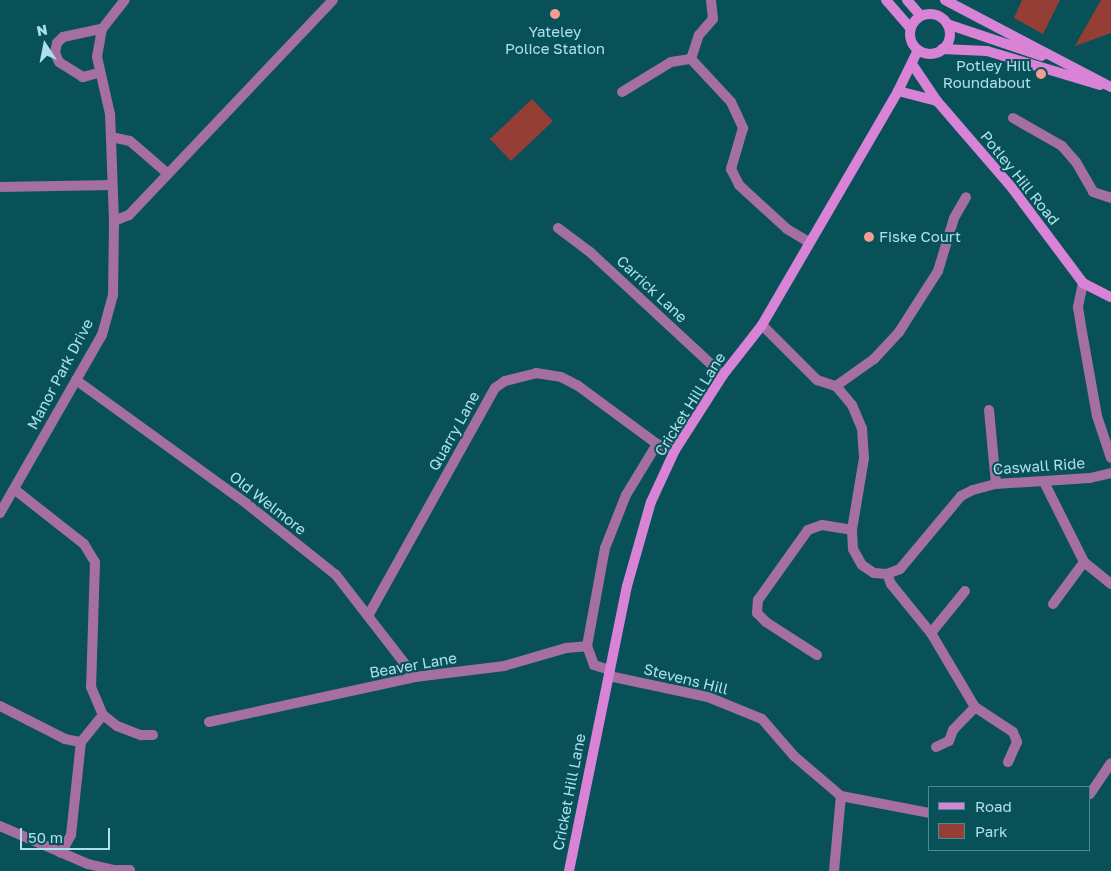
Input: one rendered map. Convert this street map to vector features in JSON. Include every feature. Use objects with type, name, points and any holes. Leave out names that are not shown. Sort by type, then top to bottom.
[{"type":"street","points":[[98,73],[83,77],[59,62],[55,53],[57,43],[63,38],[102,29],[125,0]]},
{"type":"street","points":[[114,221],[129,215],[333,0]]},
{"type":"street","points":[[691,59],[699,35],[713,19],[711,0]]},
{"type":"street","points":[[886,0],[910,28],[912,41],[918,50],[932,54],[942,49],[987,50],[1111,88]]},
{"type":"street","points":[[907,0],[921,16]]},
{"type":"street","points":[[945,0],[1020,41],[1065,60],[1111,88]]},
{"type":"street","points":[[910,28],[921,16],[934,14],[947,24],[1036,55],[1065,60]]},
{"type":"street","points":[[942,49],[950,35],[947,24]]},
{"type":"street","name":"Manor Park Drive","points":[[0,513],[102,334],[113,296],[114,221],[110,114],[98,73],[97,57],[102,29]]},
{"type":"street","name":"Cricket Hill Lane","points":[[569,871],[628,586],[651,502],[675,450],[723,375],[762,325],[898,92],[918,50]]},
{"type":"street","points":[[622,92],[671,62],[691,59]]},
{"type":"street","points":[[691,59],[731,102],[743,128],[731,169],[738,185],[787,229],[809,242]]},
{"type":"street","name":"Potley Hill Road","points":[[912,64],[937,101],[1012,188],[1083,283],[1111,296]]},
{"type":"street","points":[[898,92],[937,101]]},
{"type":"street","points":[[1013,118],[1062,146],[1076,162],[1093,192],[1111,198]]},
{"type":"street","points":[[111,137],[130,141],[167,173]]},
{"type":"street","points":[[0,187],[112,185]]},
{"type":"street","points":[[836,386],[874,359],[899,332],[938,271],[954,218],[966,197]]},
{"type":"street","name":"Carrick Lane","points":[[558,228],[590,252],[723,375]]},
{"type":"street","points":[[1083,283],[1078,307],[1097,416],[1111,458]]},
{"type":"street","points":[[762,325],[817,380],[836,386],[852,405],[862,429],[864,458],[852,530],[853,549],[862,565],[874,573],[887,574],[891,584],[931,633],[975,707],[1012,732],[1017,742],[1008,762]]},
{"type":"street","name":"Quarry Lane","points":[[368,616],[495,388],[505,381],[536,373],[561,376],[657,444],[675,450]]},
{"type":"street","name":"Old Welmore","points":[[76,380],[247,504],[336,575],[415,677]]},
{"type":"street","points":[[989,410],[996,484]]},
{"type":"street","name":"Cricket Hill Lane","points":[[587,646],[605,548],[626,495],[657,444]]},
{"type":"street","name":"Caswall Ride","points":[[887,574],[900,569],[961,496],[996,484],[1044,482],[1111,473]]},
{"type":"street","points":[[1044,482],[1084,562],[1111,584]]},
{"type":"street","points":[[14,489],[84,544],[95,562],[91,687],[103,715],[127,731],[153,735]]},
{"type":"street","points":[[817,655],[766,622],[757,613],[758,600],[808,530],[822,525],[852,530]]},
{"type":"street","points":[[1053,604],[1084,562]]},
{"type":"street","points":[[931,633],[965,591]]},
{"type":"street","points":[[587,646],[594,665],[609,673]]},
{"type":"street","name":"Beaver Lane","points":[[209,722],[415,677],[504,666],[566,648],[587,646]]},
{"type":"street","name":"Stevens Hill","points":[[609,673],[708,697],[762,719],[794,756],[841,796],[928,813]]},
{"type":"street","points":[[0,706],[65,738],[81,742]]},
{"type":"street","points":[[936,747],[949,741],[953,730],[975,707]]},
{"type":"street","points":[[61,853],[71,835],[81,742],[103,715]]},
{"type":"street","points":[[1091,793],[1111,763]]},
{"type":"street","points":[[834,871],[841,796]]},
{"type":"street","points":[[0,826],[88,864],[114,870],[130,870]]},
{"type":"green space","points":[[1022,0],[1060,0],[1043,34],[1014,18]]},
{"type":"green space","points":[[1101,0],[1111,0],[1111,33],[1075,46]]},
{"type":"green space","points":[[532,99],[553,121],[511,161],[490,139]]},
{"type":"place","name":"Yateley Police Station","points":[[555,14]]},
{"type":"place","name":"Potley Hill Roundabout","points":[[1041,74]]},
{"type":"place","name":"Fiske Court","points":[[869,237]]}]
